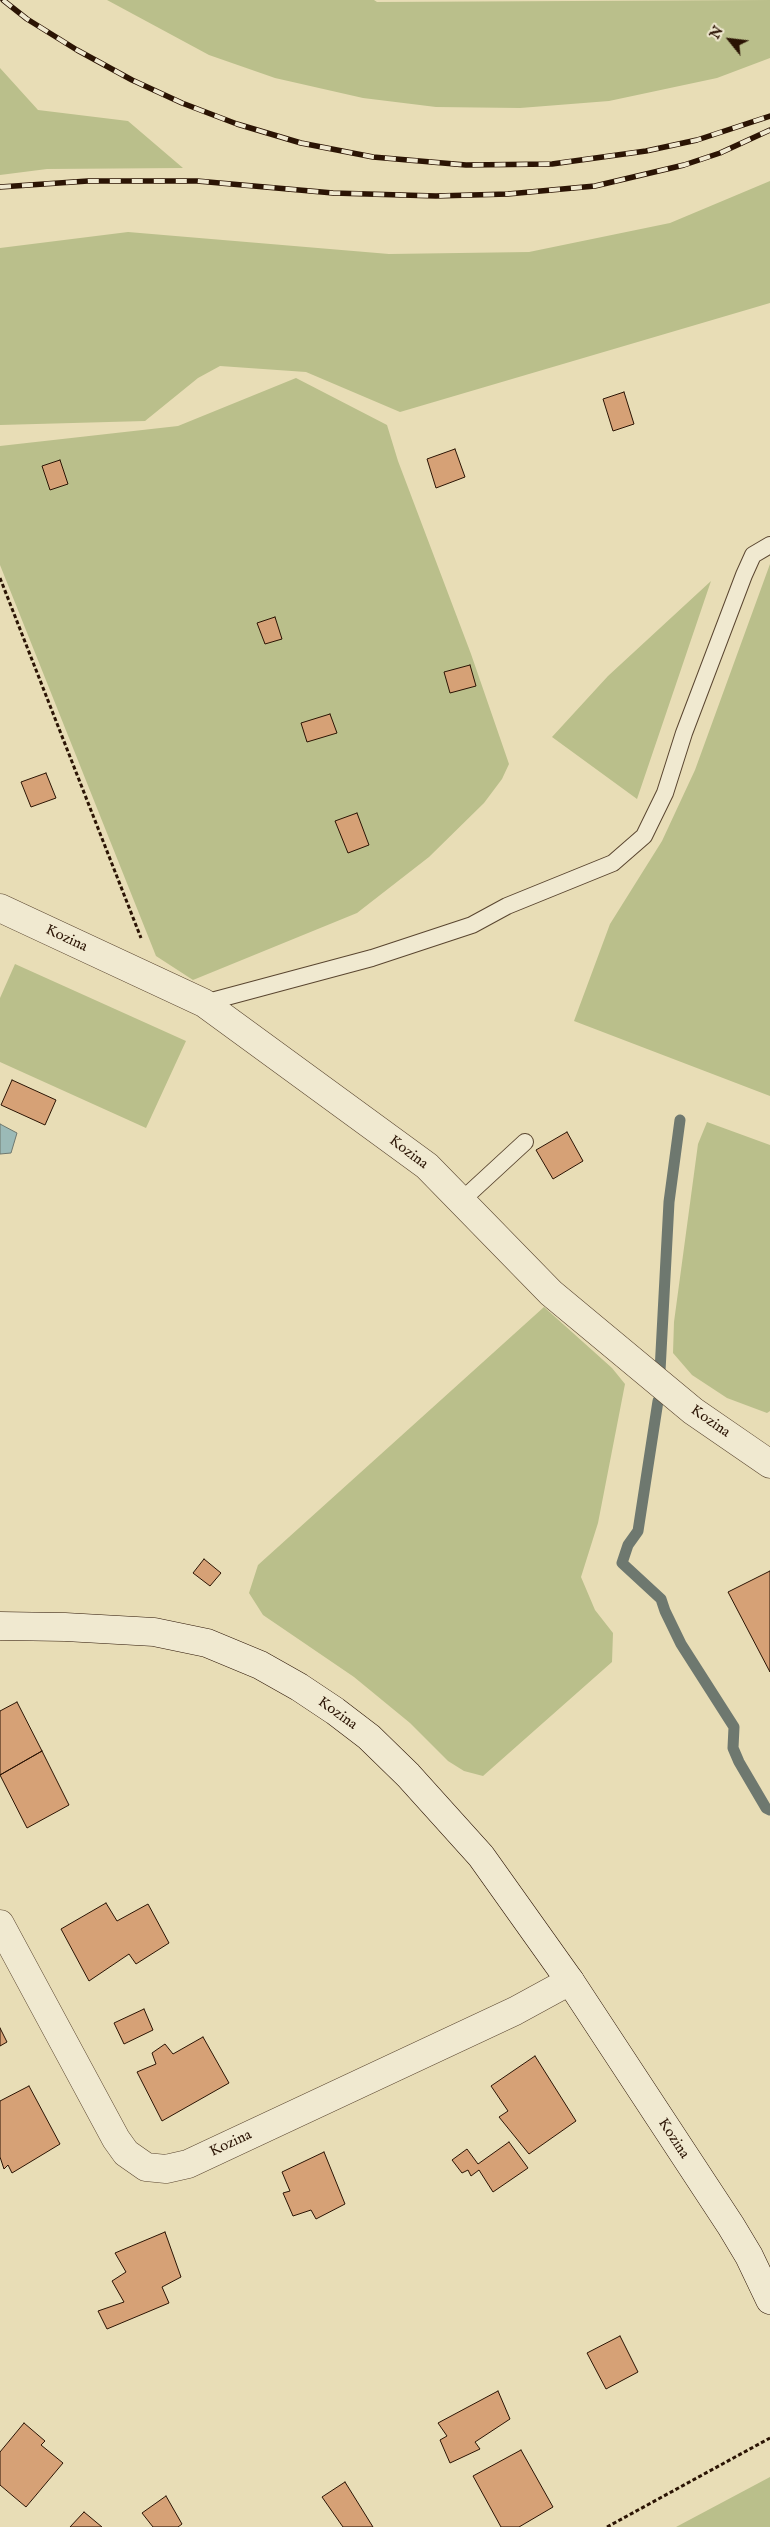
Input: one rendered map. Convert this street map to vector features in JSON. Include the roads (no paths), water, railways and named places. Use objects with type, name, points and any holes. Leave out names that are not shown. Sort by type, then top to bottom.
[{"type":"street","name":"Kozina","points":[[0,908],[204,1003],[427,1166],[551,1293],[692,1411],[770,1464]]},
{"type":"street","name":"Kozina","points":[[0,1626],[65,1627],[154,1632],[207,1643],[260,1665],[299,1687],[335,1711],[369,1738],[448,1817],[481,1856],[570,1981],[731,2226],[749,2256],[770,2300]]},
{"type":"street","name":"Kozina","points":[[0,1924],[116,2139],[126,2153],[146,2167],[166,2169],[188,2164],[514,2011],[570,1981]]},
{"type":"lane","points":[[204,1003],[372,958],[472,925],[508,906],[613,863],[644,836],[665,793],[684,733],[744,575],[753,555],[770,545]]},
{"type":"lane","points":[[461,1201],[524,1142]]},
{"type":"water","points":[[0,1124],[17,1133],[11,1153],[0,1154]]},
{"type":"waterway","points":[[660,1371],[669,1202],[680,1120]]},
{"type":"waterway","points":[[658,1401],[638,1531],[628,1545],[622,1563],[661,1599],[681,1644],[734,1727],[733,1748],[739,1762],[766,1808],[770,1810]]},
{"type":"railway","points":[[3,0],[27,19],[77,50],[132,80],[182,103],[237,124],[301,143],[373,157],[466,165],[552,164],[646,151],[697,140],[770,116]]},
{"type":"railway","points":[[0,187],[88,181],[197,181],[333,193],[436,196],[508,194],[595,186],[684,165],[720,153],[770,130]]}]
